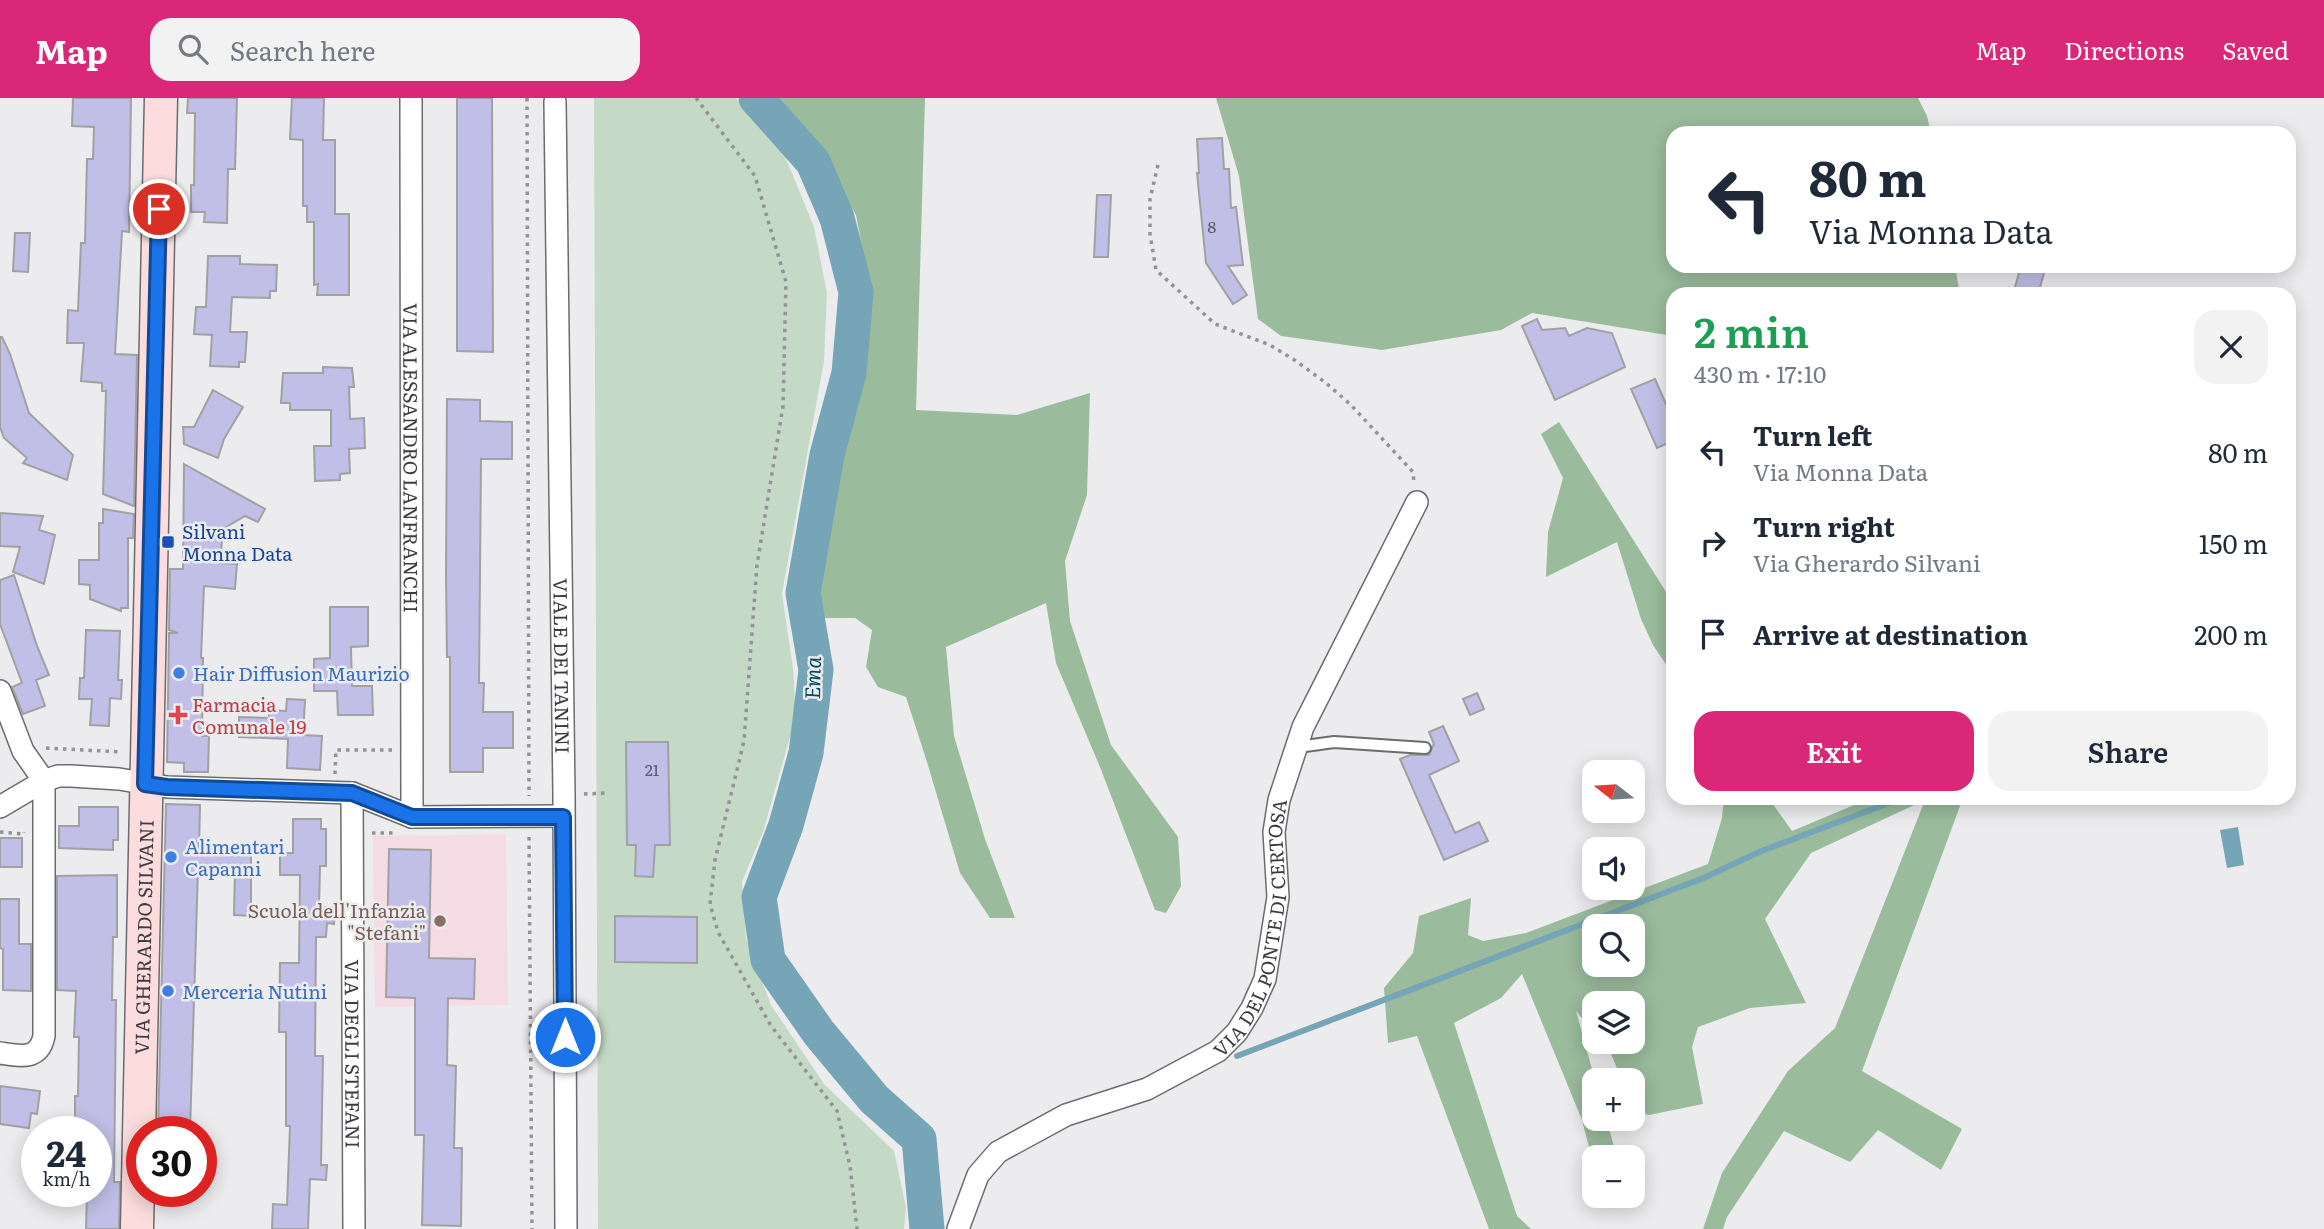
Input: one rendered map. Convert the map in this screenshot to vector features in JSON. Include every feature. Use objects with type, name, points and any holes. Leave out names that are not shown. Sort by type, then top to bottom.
[{"type":"main road","name":"VIA GHERARDO SILVANI","points":[[137,1229],[161,98]]},
{"type":"street","name":"VIA ALESSANDRO LANFRANCHI","points":[[411,98],[412,817]]},
{"type":"street","name":"VIALE DEI TANINI","points":[[555,102],[566,1229]]},
{"type":"street","name":"VIA DEL PONTE DI CERTOSA","points":[[958,1229],[978,1175],[998,1152],[1066,1115],[1147,1089],[1217,1051],[1237,1032],[1265,979],[1278,897],[1274,832],[1279,800],[1303,727],[1417,502]]},
{"type":"street","points":[[0,691],[23,751],[44,781],[44,1036],[32,1055],[0,1053]]},
{"type":"street","points":[[0,807],[44,781],[58,776],[71,776],[119,779],[167,787],[352,793],[412,817],[563,817]]},
{"type":"street","name":"VIA DEGLI STEFANI","points":[[352,793],[354,1229]]},
{"type":"lane","points":[[1298,747],[1334,742],[1425,748]]},
{"type":"path","points":[[525,802],[529,796],[527,98]]},
{"type":"path","points":[[696,98],[755,176],[786,282],[783,406],[757,565],[744,741],[715,860],[710,904],[718,932],[771,1026],[837,1111],[850,1167],[857,1229]]},
{"type":"path","points":[[1158,165],[1150,199],[1150,234],[1156,270],[1215,324],[1270,345],[1296,361],[1351,405],[1413,472],[1417,502]]},
{"type":"path","points":[[529,833],[532,1229]]},
{"type":"shaded area","name":"Scuola dell'Infanzia \"Stefani\"","points":[[506,834],[508,1005],[375,1007],[373,836]]},
{"type":"green space","points":[[594,98],[736,98],[785,156],[814,227],[827,293],[824,361],[782,594],[793,668],[796,716],[763,832],[742,882],[746,939],[771,1005],[824,1084],[894,1151],[906,1207],[904,1229],[598,1229]]},
{"type":"green space","points":[[779,98],[925,98],[916,410],[1017,415],[1090,393],[1087,495],[1065,561],[1070,621],[1111,745],[1178,837],[1181,886],[1166,913],[1155,910],[1100,767],[1056,663],[1046,603],[946,647],[954,736],[985,839],[1015,918],[990,918],[960,873],[906,697],[878,687],[866,667],[872,630],[855,618],[824,618],[815,585],[847,435],[869,283],[856,215],[804,129]]},
{"type":"green space","points":[[1216,98],[1918,98],[1929,126],[1666,126],[1666,273],[1956,273],[1959,287],[1666,287],[1666,335],[1532,313],[1501,330],[1382,350],[1281,336],[1258,319],[1239,176]]},
{"type":"green space","points":[[1559,422],[1666,592],[1666,664],[1641,619],[1617,542],[1546,577],[1548,532],[1563,478],[1541,434]]},
{"type":"green space","points":[[1723,805],[1774,805],[1792,831],[1854,805],[1914,805],[1811,853],[1765,919],[1806,1003],[1750,1008],[1698,1027],[1692,1047],[1703,1104],[1645,1114],[1645,1068],[1617,1068],[1611,1054],[1645,1054],[1645,991],[1582,991],[1582,1018],[1576,1011],[1582,1033],[1582,1054],[1588,1054],[1592,1068],[1582,1068],[1582,1120],[1522,974],[1501,998],[1454,1023],[1517,1216],[1531,1229],[1489,1229],[1417,1036],[1388,1043],[1384,988],[1413,953],[1419,916],[1471,898],[1468,935],[1483,941],[1526,933],[1613,900],[1645,900],[1645,888],[1708,864]]},
{"type":"green space","points":[[1923,805],[1960,805],[1862,1071],[1962,1129],[1941,1170],[1878,1130],[1850,1162],[1784,1131],[1727,1217],[1723,1229],[1703,1229],[1722,1173],[1788,1071],[1835,1028]]},
{"type":"green space","points":[[1585,1131],[1610,1131],[1614,1145],[1588,1145]]},
{"type":"water","points":[[2238,827],[2244,865],[2227,868],[2220,830]]},
{"type":"building","points":[[73,98],[131,98],[129,232],[122,231],[115,354],[137,355],[134,506],[103,494],[106,391],[102,391],[102,383],[81,381],[84,343],[67,343],[68,310],[78,311],[81,243],[85,243],[87,159],[93,159],[94,127],[72,126]]},
{"type":"building","points":[[188,98],[237,98],[235,169],[228,169],[227,223],[204,222],[205,212],[191,212],[195,113],[187,113]]},
{"type":"building","points":[[292,98],[324,98],[323,140],[335,140],[335,214],[349,214],[349,295],[317,295],[318,284],[314,285],[314,222],[307,222],[307,206],[303,206],[303,140],[290,139]]},
{"type":"building","points":[[457,98],[492,98],[493,352],[457,351]]},
{"type":"building","points":[[1222,138],[1224,169],[1229,169],[1231,208],[1236,207],[1243,265],[1228,266],[1247,295],[1233,304],[1206,263],[1197,173],[1197,139]]},
{"type":"building","points":[[1097,195],[1111,195],[1108,257],[1094,257]]},
{"type":"building","points":[[15,233],[30,233],[28,272],[13,271]]},
{"type":"building","points":[[208,256],[240,256],[240,264],[277,265],[276,291],[270,291],[270,298],[232,297],[230,332],[247,332],[245,362],[239,362],[239,367],[210,366],[212,335],[194,334],[196,307],[206,307]]},
{"type":"building","points":[[2019,273],[2044,273],[2040,287],[2015,287]]},
{"type":"building","points":[[1537,319],[1542,330],[1565,328],[1569,336],[1587,328],[1612,333],[1625,367],[1555,400],[1522,326]]},
{"type":"building","points":[[0,337],[10,354],[29,413],[73,455],[67,480],[23,463],[27,458],[4,438],[0,427]]},
{"type":"building","points":[[323,367],[352,368],[354,387],[349,387],[350,419],[364,418],[365,448],[349,449],[350,473],[340,474],[340,480],[315,481],[314,446],[331,446],[331,410],[290,410],[290,403],[281,403],[283,373],[323,373]]},
{"type":"building","points":[[1655,379],[1666,404],[1666,444],[1657,448],[1631,389]]},
{"type":"building","points":[[213,390],[243,407],[224,439],[218,458],[184,444],[183,427],[194,427]]},
{"type":"building","points":[[447,399],[480,400],[480,421],[512,422],[512,459],[481,459],[479,683],[484,683],[483,712],[513,712],[513,748],[483,748],[483,772],[450,772],[450,657],[447,657],[446,576]]},
{"type":"building","points":[[184,464],[265,509],[258,522],[245,516],[223,529],[220,563],[237,564],[235,589],[204,586],[202,736],[209,736],[208,772],[184,772],[184,763],[167,762],[169,633],[178,633],[169,630],[170,569],[183,569]]},
{"type":"building","points":[[103,509],[134,514],[133,538],[128,538],[128,608],[121,608],[121,611],[90,599],[90,585],[79,584],[79,560],[99,560],[99,523],[103,523]]},
{"type":"building","points":[[0,513],[43,516],[39,530],[55,535],[44,584],[13,572],[20,547],[0,546]]},
{"type":"building","points":[[14,575],[49,675],[36,680],[45,706],[23,714],[12,687],[22,683],[0,624],[0,580]]},
{"type":"building","points":[[330,607],[368,607],[368,646],[351,647],[352,686],[372,686],[373,715],[338,715],[337,691],[314,691],[314,659],[330,658]]},
{"type":"building","points":[[86,630],[120,631],[118,680],[122,680],[121,699],[110,698],[109,726],[90,725],[92,699],[79,699],[80,678],[84,678]]},
{"type":"building","points":[[1477,693],[1484,709],[1470,715],[1463,699]]},
{"type":"building","points":[[287,699],[305,700],[303,735],[322,736],[320,770],[287,768],[288,739],[239,737],[239,717],[269,718],[269,710],[286,711]]},
{"type":"building","points":[[1443,726],[1459,761],[1429,775],[1455,833],[1479,822],[1488,841],[1444,860],[1400,759],[1410,755],[1429,755],[1434,744],[1429,732]]},
{"type":"building","points":[[626,742],[668,742],[670,845],[655,845],[653,877],[635,876],[636,845],[627,845]]},
{"type":"building","points":[[166,804],[200,805],[199,851],[251,853],[251,916],[234,915],[235,869],[198,868],[190,1116],[158,1116]]},
{"type":"building","points":[[79,807],[118,807],[118,840],[113,840],[113,850],[59,848],[59,826],[79,826]]},
{"type":"building","points":[[293,819],[321,819],[321,829],[326,829],[326,866],[320,866],[319,907],[335,907],[334,924],[327,923],[326,937],[316,937],[315,1056],[323,1056],[321,1165],[327,1165],[326,1180],[310,1179],[308,1229],[272,1229],[273,1204],[287,1205],[290,1126],[286,1126],[286,1032],[279,1032],[280,963],[299,963],[300,875],[280,875],[280,853],[293,853]]},
{"type":"building","points":[[0,838],[22,838],[22,867],[0,867]]},
{"type":"building","points":[[389,849],[431,850],[429,958],[475,959],[474,999],[448,998],[447,1065],[456,1066],[454,1148],[462,1148],[461,1226],[422,1225],[424,1135],[415,1135],[415,998],[386,997]]},
{"type":"building","points":[[117,875],[117,937],[113,937],[112,1000],[116,1000],[114,1182],[120,1182],[119,1229],[86,1229],[87,1207],[112,1207],[112,1116],[75,1116],[79,1037],[74,1037],[76,991],[57,990],[57,876]]},
{"type":"building","points":[[0,899],[19,899],[19,944],[31,944],[31,991],[3,990]]},
{"type":"building","points":[[615,916],[697,917],[697,963],[615,962]]},
{"type":"building","points":[[0,1086],[40,1091],[37,1114],[21,1116],[21,1127],[0,1124]]},
{"type":"waterway","name":"Ema","points":[[756,98],[813,162],[837,218],[856,292],[849,373],[827,455],[803,593],[816,670],[806,753],[786,825],[759,897],[768,960],[819,1033],[874,1099],[919,1139],[927,1229]]},
{"type":"waterway","points":[[1237,1056],[1706,877],[1759,852],[1883,805]]},
{"type":"place","name":"Silvani Monna Data","points":[[168,542]]},
{"type":"place","name":"Hair Diffusion Maurizio","points":[[179,673]]},
{"type":"place","name":"Farmacia Comunale 19","points":[[178,715]]},
{"type":"place","name":"Alimentari Capanni","points":[[171,857]]},
{"type":"place","name":"Scuola dell'Infanzia \"Stefani\"","points":[[440,921]]},
{"type":"place","name":"Merceria Nutini","points":[[168,991]]},
{"type":"route","points":[[159,209],[145,784],[352,793],[412,817],[563,817],[565,1037]]}]
